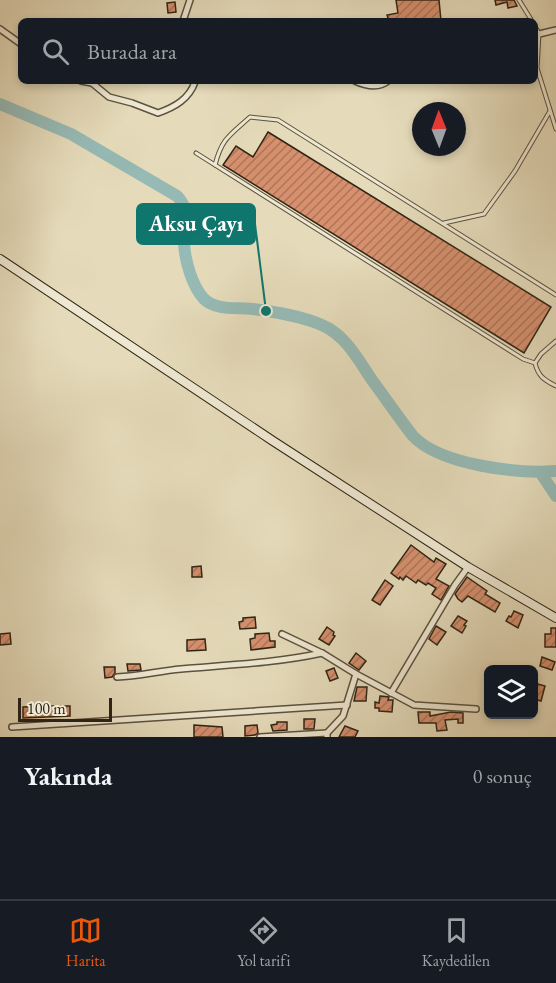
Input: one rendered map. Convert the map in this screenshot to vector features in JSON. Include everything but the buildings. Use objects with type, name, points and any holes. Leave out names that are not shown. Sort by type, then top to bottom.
[{"type":"street","points":[[184,18],[190,0]]},
{"type":"street","points":[[0,30],[18,42]]},
{"type":"street","points":[[538,34],[556,30]]},
{"type":"street","points":[[93,84],[109,97],[132,103],[158,114],[173,108],[191,92],[194,84]]},
{"type":"street","points":[[361,84],[365,86],[384,84]]},
{"type":"street","points":[[0,259],[273,441],[468,567],[556,618]]},
{"type":"street","points":[[391,693],[468,567]]},
{"type":"street","points":[[282,634],[322,653],[414,705],[476,710]]},
{"type":"street","points":[[117,677],[282,660],[322,653]]},
{"type":"street","points":[[260,737],[327,735],[343,716],[356,674]]},
{"type":"street","points":[[12,727],[347,705]]},
{"type":"lane","points":[[519,0],[530,18]]},
{"type":"lane","points":[[538,71],[556,129]]},
{"type":"lane","points":[[443,224],[484,214],[514,171],[550,111]]},
{"type":"lane","points":[[214,165],[220,147],[230,134],[250,117],[278,120],[556,295]]},
{"type":"lane","points":[[196,153],[522,359],[535,363]]},
{"type":"lane","points":[[556,341],[541,354],[535,363],[543,380],[556,386]]},
{"type":"waterway","points":[[0,104],[71,134],[177,196],[184,207],[186,218],[184,243],[186,258],[196,287],[204,299],[221,307],[253,309],[298,317],[332,330],[351,350],[413,436],[425,446],[460,461],[480,466],[521,471],[556,471]]},
{"type":"waterway","points":[[540,472],[556,496]]},
{"type":"place","name":"Aksu Çayı","points":[[266,311]]}]
